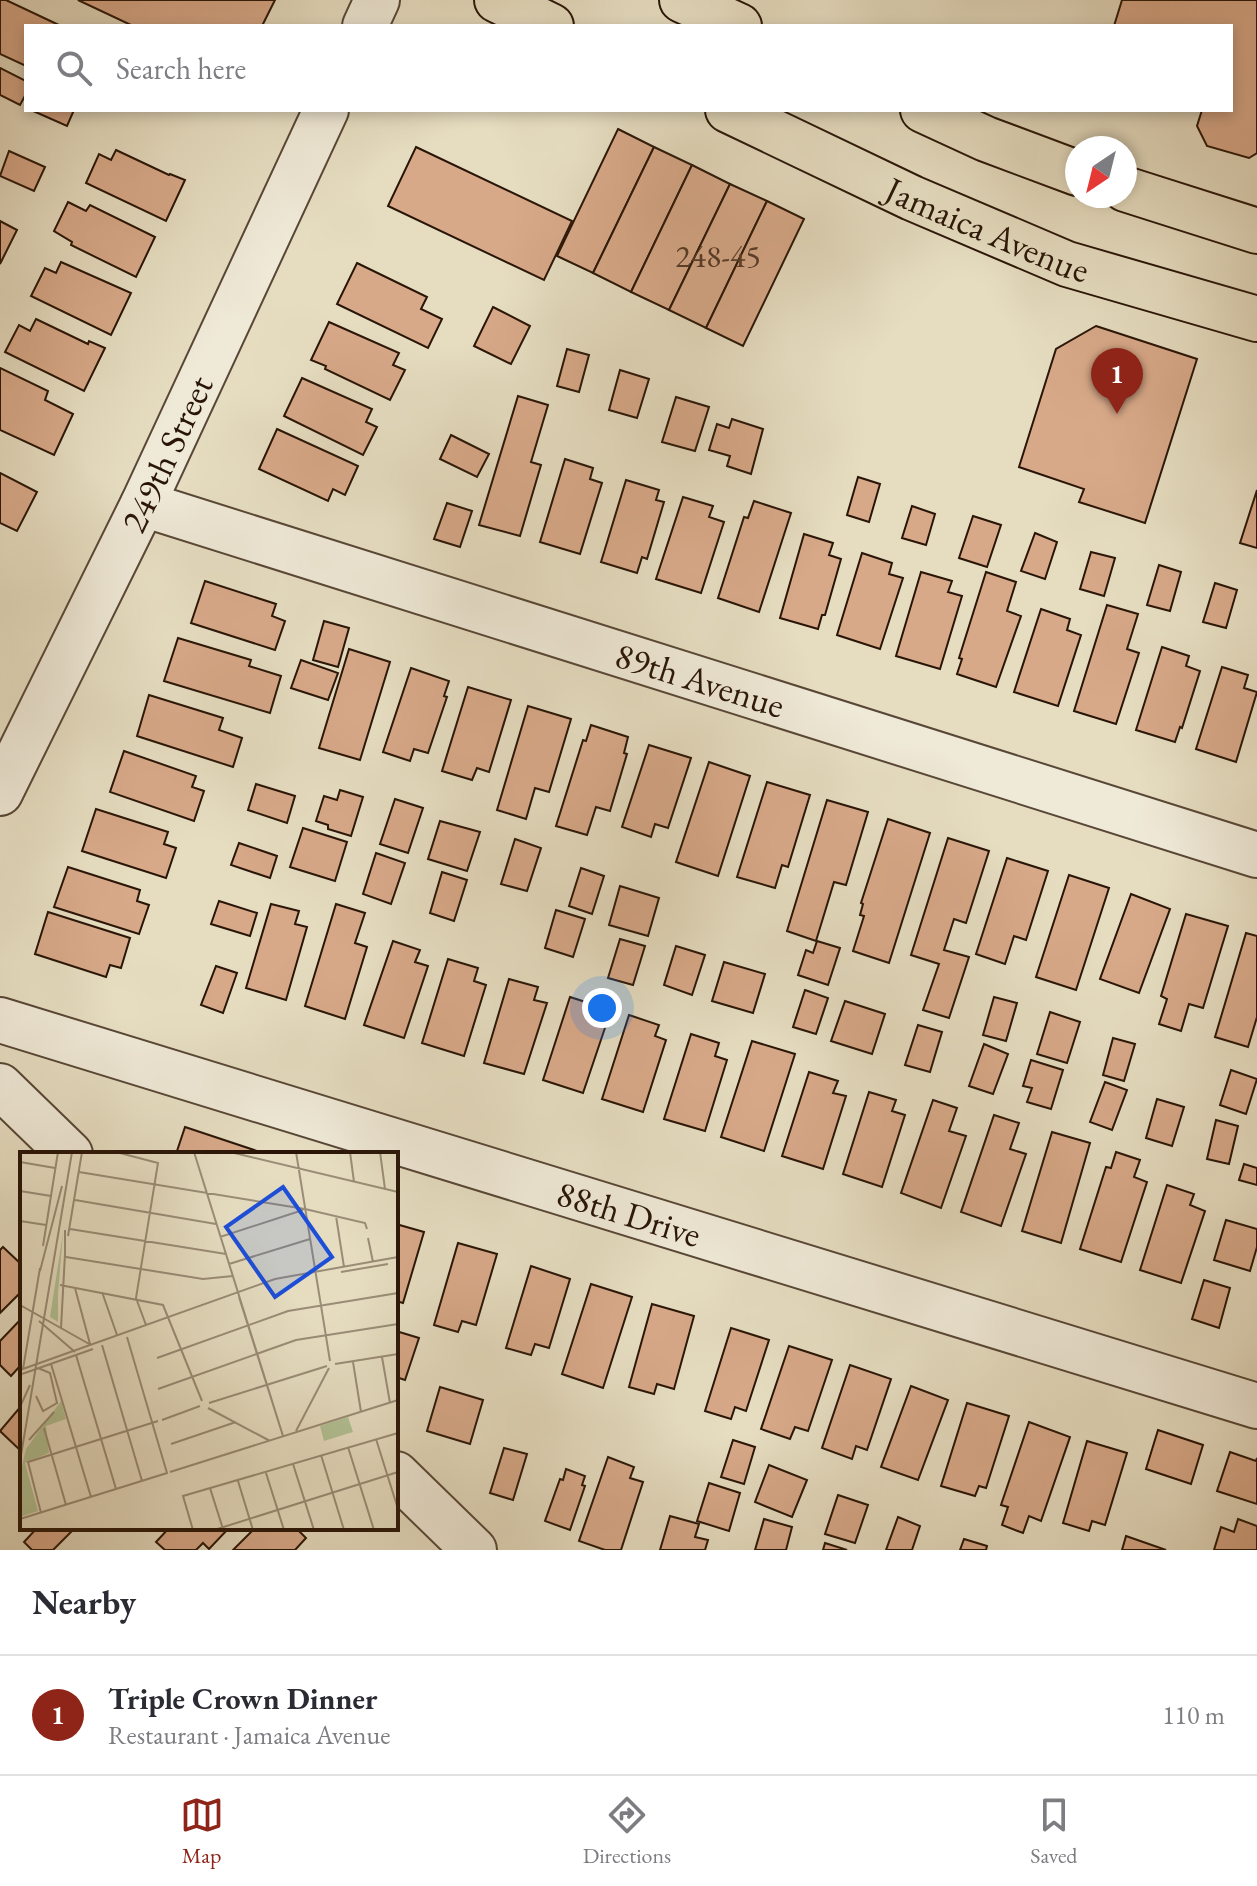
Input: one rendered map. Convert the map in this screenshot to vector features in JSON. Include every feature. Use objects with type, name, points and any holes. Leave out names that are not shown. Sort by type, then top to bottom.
[{"type":"main road","points":[[497,0],[547,24]]},
{"type":"main road","points":[[682,0],[735,24]]},
{"type":"main road","name":"Jamaica Avenue","points":[[732,112],[912,198],[1067,264],[1257,319]]},
{"type":"main road","points":[[927,112],[986,139],[1065,169]]},
{"type":"main road","points":[[1137,193],[1257,231]]},
{"type":"street","points":[[366,24],[377,0]]},
{"type":"street","name":"249th Street","points":[[0,793],[143,504],[325,112]]},
{"type":"street","name":"89th Avenue","points":[[143,504],[1257,855]]},
{"type":"street","name":"88th Drive","points":[[0,1020],[1257,1406]]},
{"type":"street","points":[[0,1086],[68,1152]]},
{"type":"street","points":[[398,1476],[474,1550]]},
{"type":"building","points":[[0,0],[57,24],[24,24],[24,65],[0,54]]},
{"type":"building","points":[[78,0],[275,0],[263,24],[129,24]]},
{"type":"building","points":[[1122,0],[1257,0],[1257,153],[1249,158],[1207,146],[1197,126],[1201,112],[1233,112],[1233,24],[1115,24]]},
{"type":"building","points":[[0,68],[24,80],[24,98],[20,105],[0,95]]},
{"type":"building","points":[[36,112],[73,112],[67,126]]},
{"type":"building","points":[[618,129],[654,147],[593,273],[557,256]]},
{"type":"building","points":[[416,147],[572,221],[544,280],[388,206]]},
{"type":"building","points":[[654,147],[692,165],[631,292],[593,273]]},
{"type":"building","points":[[116,150],[185,180],[166,221],[86,183],[99,154],[111,160]]},
{"type":"building","points":[[9,151],[45,167],[34,191],[0,176]]},
{"type":"building","points":[[692,165],[730,184],[669,310],[631,292]]},
{"type":"building","points":[[730,184],[767,201],[706,328],[669,310]]},
{"type":"building","points":[[767,201],[804,219],[743,346],[706,328]]},
{"type":"building","points":[[68,202],[86,211],[90,205],[155,237],[136,277],[71,245],[72,242],[54,231]]},
{"type":"building","points":[[0,221],[17,230],[0,264]]},
{"type":"building","points":[[61,262],[131,293],[111,335],[31,296],[45,268],[56,273]]},
{"type":"building","points":[[357,263],[427,297],[421,309],[442,319],[428,348],[337,304]]},
{"type":"building","points":[[493,307],[530,326],[511,364],[474,346]]},
{"type":"building","points":[[36,319],[88,344],[89,341],[105,348],[84,391],[5,352],[19,325],[30,331]]},
{"type":"building","points":[[329,322],[399,353],[393,365],[405,370],[390,400],[311,360]]},
{"type":"building","points":[[1096,326],[1197,359],[1145,523],[1079,502],[1084,489],[1019,467],[1056,349]]},
{"type":"building","points":[[567,349],[589,355],[579,392],[557,386]]},
{"type":"building","points":[[0,368],[48,391],[45,400],[73,414],[54,455],[0,430]]},
{"type":"building","points":[[620,370],[649,379],[637,418],[609,410]]},
{"type":"building","points":[[302,378],[372,409],[366,422],[377,427],[363,455],[284,416]]},
{"type":"building","points":[[518,396],[548,405],[531,462],[541,465],[520,536],[479,525]]},
{"type":"building","points":[[676,397],[709,407],[695,451],[662,442]]},
{"type":"building","points":[[732,419],[763,429],[751,474],[727,466],[730,456],[709,450],[717,424],[729,428]]},
{"type":"building","points":[[277,429],[358,466],[345,495],[333,489],[328,501],[259,469]]},
{"type":"building","points":[[451,435],[489,454],[477,477],[440,459]]},
{"type":"building","points":[[565,459],[593,468],[590,479],[602,483],[580,554],[540,542]]},
{"type":"building","points":[[0,473],[37,492],[17,531],[0,523]]},
{"type":"building","points":[[858,477],[880,484],[869,522],[847,515]]},
{"type":"building","points":[[626,480],[659,490],[656,500],[664,502],[647,559],[642,557],[637,573],[601,562]]},
{"type":"building","points":[[1257,490],[1257,548],[1240,543]]},
{"type":"building","points":[[683,497],[713,506],[709,517],[724,522],[701,593],[656,579]]},
{"type":"building","points":[[754,501],[791,513],[759,612],[718,598],[744,517],[748,518]]},
{"type":"building","points":[[447,503],[472,511],[460,547],[434,539]]},
{"type":"building","points":[[912,506],[935,514],[926,545],[902,538]]},
{"type":"building","points":[[973,516],[1001,525],[987,567],[959,558]]},
{"type":"building","points":[[1035,533],[1057,542],[1045,579],[1021,571]]},
{"type":"building","points":[[804,534],[833,543],[829,555],[841,559],[818,629],[780,618]]},
{"type":"building","points":[[1091,552],[1115,558],[1104,596],[1080,589]]},
{"type":"building","points":[[862,553],[892,563],[889,574],[903,578],[880,649],[837,635]]},
{"type":"building","points":[[1159,565],[1181,572],[1170,611],[1147,605]]},
{"type":"building","points":[[921,572],[952,581],[948,592],[962,596],[940,669],[896,656]]},
{"type":"building","points":[[986,572],[1016,582],[1007,611],[1021,616],[996,687],[957,674],[962,659],[959,658]]},
{"type":"building","points":[[205,581],[276,604],[272,616],[285,621],[275,650],[191,623]]},
{"type":"building","points":[[1215,583],[1237,590],[1226,628],[1203,622]]},
{"type":"building","points":[[1107,605],[1138,614],[1127,649],[1139,653],[1116,724],[1074,711]]},
{"type":"building","points":[[1041,609],[1070,619],[1067,630],[1081,635],[1058,706],[1014,692]]},
{"type":"building","points":[[324,621],[349,628],[338,667],[313,660]]},
{"type":"building","points":[[178,638],[251,660],[249,666],[281,676],[270,713],[164,681]]},
{"type":"building","points":[[1162,647],[1189,656],[1186,666],[1200,671],[1175,742],[1136,730]]},
{"type":"building","points":[[349,649],[390,662],[360,760],[319,748]]},
{"type":"building","points":[[301,660],[338,673],[328,700],[291,688]]},
{"type":"building","points":[[1222,667],[1248,675],[1244,688],[1257,692],[1236,762],[1196,749]]},
{"type":"building","points":[[411,668],[449,681],[444,696],[447,697],[428,753],[414,749],[410,761],[383,752]]},
{"type":"building","points":[[468,687],[511,700],[489,772],[477,768],[472,780],[442,771]]},
{"type":"building","points":[[149,695],[223,718],[219,730],[242,738],[233,767],[137,736]]},
{"type":"building","points":[[528,706],[571,719],[549,792],[535,788],[526,819],[497,810]]},
{"type":"building","points":[[591,725],[628,737],[624,753],[627,754],[610,811],[596,807],[587,835],[556,826],[583,740],[586,741]]},
{"type":"building","points":[[649,745],[691,758],[668,828],[655,824],[651,837],[622,827]]},
{"type":"building","points":[[124,751],[196,776],[192,787],[204,791],[194,821],[110,792]]},
{"type":"building","points":[[709,762],[750,776],[718,876],[676,862]]},
{"type":"building","points":[[767,782],[810,795],[788,867],[782,865],[775,888],[737,877]]},
{"type":"building","points":[[256,784],[295,796],[287,823],[248,810]]},
{"type":"building","points":[[340,790],[363,797],[351,836],[328,829],[328,825],[316,821],[324,796],[337,800]]},
{"type":"building","points":[[395,799],[423,808],[408,853],[380,844]]},
{"type":"building","points":[[827,800],[868,812],[846,885],[834,882],[816,941],[787,931]]},
{"type":"building","points":[[96,809],[168,832],[164,844],[176,848],[166,878],[82,851]]},
{"type":"building","points":[[888,819],[930,833],[889,963],[853,951],[864,916],[860,915],[861,903]]},
{"type":"building","points":[[440,821],[480,832],[467,871],[428,859]]},
{"type":"building","points":[[303,828],[347,842],[335,881],[290,867]]},
{"type":"building","points":[[948,838],[989,851],[966,923],[954,919],[944,950],[969,957],[949,1018],[923,1010],[939,964],[911,955]]},
{"type":"building","points":[[515,839],[541,848],[527,891],[501,884]]},
{"type":"building","points":[[239,843],[277,856],[270,878],[231,865]]},
{"type":"building","points":[[376,853],[405,863],[391,904],[363,894]]},
{"type":"building","points":[[1007,858],[1048,871],[1026,940],[1014,936],[1005,964],[976,954]]},
{"type":"building","points":[[68,867],[140,890],[137,901],[149,905],[139,934],[54,907]]},
{"type":"building","points":[[581,868],[604,876],[592,914],[569,906]]},
{"type":"building","points":[[442,872],[467,880],[454,921],[430,913]]},
{"type":"building","points":[[1069,875],[1109,888],[1076,990],[1036,977]]},
{"type":"building","points":[[620,886],[659,898],[648,936],[609,925]]},
{"type":"building","points":[[1131,894],[1170,909],[1139,993],[1100,979]]},
{"type":"building","points":[[219,901],[257,913],[250,936],[211,924]]},
{"type":"building","points":[[271,904],[299,911],[295,924],[307,927],[286,1000],[246,988]]},
{"type":"building","points":[[336,904],[365,913],[355,943],[367,947],[345,1019],[305,1006]]},
{"type":"building","points":[[556,910],[585,919],[573,957],[545,948]]},
{"type":"building","points":[[48,912],[130,938],[121,968],[110,965],[106,977],[35,954]]},
{"type":"building","points":[[1186,914],[1228,926],[1203,1008],[1189,1004],[1181,1031],[1159,1024],[1167,999],[1161,996]]},
{"type":"building","points":[[1246,933],[1257,936],[1257,1017],[1248,1047],[1215,1037]]},
{"type":"building","points":[[620,939],[645,946],[633,985],[608,978]]},
{"type":"building","points":[[393,941],[420,950],[415,962],[428,966],[404,1038],[364,1025]]},
{"type":"building","points":[[817,941],[840,948],[828,985],[798,975],[806,950],[813,953]]},
{"type":"building","points":[[676,946],[705,955],[692,995],[664,985]]},
{"type":"building","points":[[448,959],[478,968],[474,981],[486,985],[464,1056],[422,1043]]},
{"type":"building","points":[[724,962],[765,974],[753,1013],[712,1001]]},
{"type":"building","points":[[216,966],[237,973],[223,1013],[201,1005]]},
{"type":"building","points":[[509,979],[538,987],[534,1000],[547,1003],[524,1074],[484,1063]]},
{"type":"building","points":[[805,990],[828,998],[816,1034],[793,1027]]},
{"type":"building","points":[[570,997],[598,1006],[594,1018],[607,1022],[583,1093],[543,1080]]},
{"type":"building","points":[[994,997],[1017,1003],[1006,1041],[983,1035]]},
{"type":"building","points":[[845,1001],[885,1014],[872,1054],[831,1041]]},
{"type":"building","points":[[1050,1012],[1080,1022],[1067,1063],[1037,1054]]},
{"type":"building","points":[[629,1015],[659,1025],[655,1036],[666,1040],[643,1112],[602,1099]]},
{"type":"building","points":[[918,1025],[942,1032],[930,1072],[905,1065]]},
{"type":"building","points":[[691,1034],[719,1043],[715,1056],[727,1060],[705,1131],[664,1119]]},
{"type":"building","points":[[1113,1038],[1135,1044],[1124,1081],[1103,1075]]},
{"type":"building","points":[[752,1041],[795,1054],[764,1151],[721,1137]]},
{"type":"building","points":[[984,1044],[1008,1054],[993,1094],[969,1086]]},
{"type":"building","points":[[1031,1060],[1063,1070],[1051,1109],[1027,1102],[1032,1088],[1023,1086]]},
{"type":"building","points":[[1231,1070],[1257,1079],[1246,1114],[1220,1105]]},
{"type":"building","points":[[809,1072],[838,1081],[833,1093],[846,1096],[823,1169],[782,1156]]},
{"type":"building","points":[[1105,1082],[1127,1090],[1112,1130],[1090,1122]]},
{"type":"building","points":[[869,1092],[896,1100],[892,1111],[905,1115],[882,1187],[843,1174]]},
{"type":"building","points":[[1157,1099],[1184,1107],[1172,1146],[1146,1138]]},
{"type":"building","points":[[933,1100],[957,1108],[949,1131],[966,1136],[941,1208],[901,1193]]},
{"type":"building","points":[[994,1115],[1019,1123],[1010,1149],[1026,1154],[1001,1226],[961,1212]]},
{"type":"building","points":[[1216,1120],[1238,1126],[1229,1164],[1207,1159]]},
{"type":"building","points":[[185,1127],[260,1152],[177,1152]]},
{"type":"building","points":[[1052,1132],[1090,1143],[1061,1243],[1022,1231]]},
{"type":"building","points":[[1116,1152],[1140,1160],[1134,1177],[1147,1182],[1121,1262],[1080,1249],[1106,1167],[1111,1168]]},
{"type":"building","points":[[1244,1164],[1257,1168],[1257,1185],[1239,1180]]},
{"type":"building","points":[[1167,1185],[1194,1194],[1190,1205],[1205,1211],[1181,1283],[1140,1270]]},
{"type":"building","points":[[1226,1220],[1257,1229],[1257,1247],[1250,1271],[1214,1260]]},
{"type":"building","points":[[398,1225],[424,1232],[403,1303],[398,1302]]},
{"type":"building","points":[[458,1243],[497,1254],[476,1325],[462,1321],[458,1332],[434,1325]]},
{"type":"building","points":[[3,1247],[20,1263],[20,1293],[0,1313],[0,1250]]},
{"type":"building","points":[[531,1266],[570,1279],[549,1348],[535,1344],[531,1355],[506,1348]]},
{"type":"building","points":[[1204,1280],[1230,1288],[1219,1328],[1192,1319]]},
{"type":"building","points":[[591,1284],[632,1297],[603,1388],[562,1374]]},
{"type":"building","points":[[652,1304],[694,1316],[674,1389],[657,1384],[654,1394],[629,1387]]},
{"type":"building","points":[[20,1320],[20,1366],[11,1376],[0,1365],[0,1341]]},
{"type":"building","points":[[731,1328],[769,1340],[746,1411],[735,1407],[731,1419],[705,1411]]},
{"type":"building","points":[[398,1332],[419,1338],[405,1380],[398,1378]]},
{"type":"building","points":[[789,1346],[832,1360],[808,1431],[795,1427],[790,1439],[761,1429]]},
{"type":"building","points":[[850,1365],[891,1379],[867,1450],[856,1446],[852,1459],[822,1448]]},
{"type":"building","points":[[911,1386],[948,1400],[918,1480],[881,1467]]},
{"type":"building","points":[[440,1387],[483,1400],[470,1444],[427,1431]]},
{"type":"building","points":[[967,1403],[1009,1416],[986,1488],[979,1486],[975,1496],[941,1486]]},
{"type":"building","points":[[20,1407],[20,1450],[0,1431]]},
{"type":"building","points":[[1029,1422],[1070,1437],[1041,1521],[1029,1516],[1023,1533],[1002,1525],[1008,1507],[1001,1505]]},
{"type":"building","points":[[1158,1430],[1203,1445],[1191,1484],[1146,1469]]},
{"type":"building","points":[[733,1440],[755,1447],[744,1484],[721,1477]]},
{"type":"building","points":[[1087,1441],[1127,1453],[1105,1525],[1092,1521],[1089,1531],[1063,1523]]},
{"type":"building","points":[[504,1448],[527,1454],[513,1500],[490,1493]]},
{"type":"building","points":[[1230,1452],[1256,1461],[1257,1458],[1257,1504],[1217,1491]]},
{"type":"building","points":[[608,1457],[634,1467],[630,1478],[643,1482],[621,1550],[605,1550],[579,1541]]},
{"type":"building","points":[[769,1465],[807,1480],[792,1517],[755,1502]]},
{"type":"building","points":[[566,1469],[585,1476],[582,1485],[585,1486],[570,1530],[545,1521]]},
{"type":"building","points":[[709,1483],[740,1493],[729,1531],[697,1521]]},
{"type":"building","points":[[838,1495],[868,1505],[855,1543],[825,1534]]},
{"type":"building","points":[[670,1516],[699,1524],[695,1537],[708,1540],[705,1550],[660,1550]]},
{"type":"building","points":[[898,1517],[920,1526],[912,1550],[886,1550]]},
{"type":"building","points":[[764,1519],[792,1527],[786,1550],[755,1550]]},
{"type":"building","points":[[1238,1519],[1257,1526],[1257,1550],[1214,1550],[1221,1527],[1234,1532]]},
{"type":"building","points":[[35,1530],[72,1531],[53,1550],[32,1550],[24,1542]]},
{"type":"building","points":[[167,1530],[227,1530],[209,1549],[203,1543],[196,1550],[165,1550],[156,1542]]},
{"type":"building","points":[[253,1530],[298,1530],[306,1538],[295,1550],[233,1550]]},
{"type":"building","points":[[1126,1536],[1166,1550],[1122,1550]]},
{"type":"building","points":[[964,1539],[987,1546],[986,1550],[960,1550]]},
{"type":"building","points":[[825,1543],[847,1550],[823,1550]]},
{"type":"place","name":"Triple Crown Dinner","points":[[1117,414]]}]
